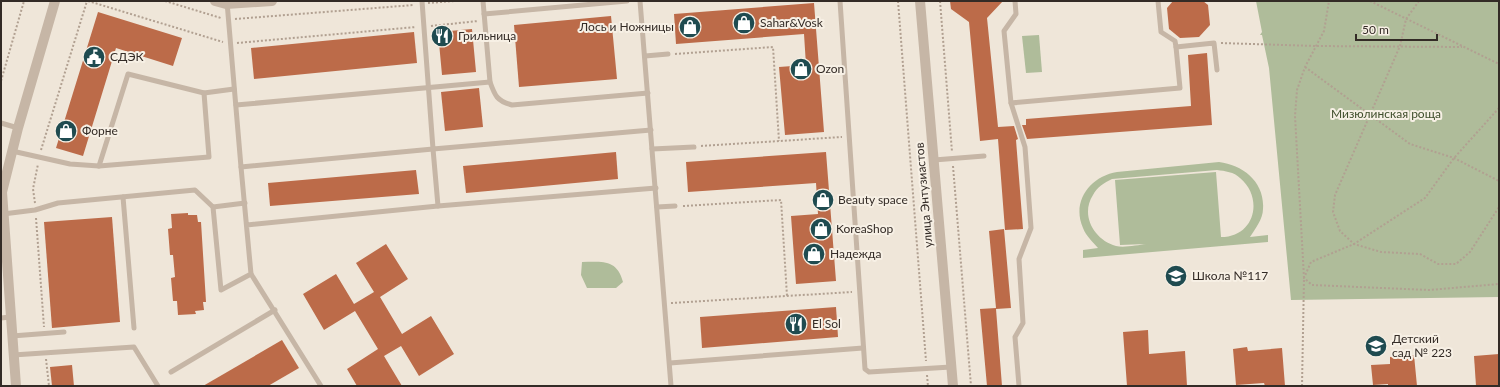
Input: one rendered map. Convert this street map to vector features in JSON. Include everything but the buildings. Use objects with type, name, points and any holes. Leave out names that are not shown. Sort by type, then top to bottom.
[{"type":"street","points":[[16,386],[12,336],[6,318],[2,192],[18,128],[55,1]]},
{"type":"street","points":[[215,1],[227,3],[272,1]]},
{"type":"street","name":"улица Энтузиастов","points":[[920,1],[953,386]]},
{"type":"lane","points":[[483,1],[490,82],[494,94],[502,102],[512,105],[648,93]]},
{"type":"lane","points":[[484,14],[627,1]]},
{"type":"lane","points":[[640,1],[672,386]]},
{"type":"lane","points":[[840,1],[865,369],[869,372],[951,367]]},
{"type":"lane","points":[[1015,1],[1016,14],[1004,31],[1011,103],[1025,147],[1031,228],[1018,259],[1023,324],[1015,337],[1019,386]]},
{"type":"lane","points":[[1011,103],[1180,88],[1175,40],[1161,32],[1158,1]]},
{"type":"lane","points":[[422,2],[438,206]]},
{"type":"lane","points":[[227,3],[251,274],[275,310],[321,386]]},
{"type":"lane","points":[[1176,47],[1214,43],[1217,70]]},
{"type":"lane","points":[[645,56],[668,54]]},
{"type":"lane","points":[[99,166],[128,74],[204,93],[234,89]]},
{"type":"lane","points":[[236,105],[490,82]]},
{"type":"lane","points":[[12,151],[70,164],[99,166],[209,157],[204,93]]},
{"type":"lane","points":[[1,123],[18,128]]},
{"type":"lane","points":[[241,167],[651,130]]},
{"type":"lane","points":[[652,149],[694,147]]},
{"type":"lane","points":[[934,160],[984,156]]},
{"type":"lane","points":[[247,225],[438,206],[656,188]]},
{"type":"lane","points":[[3,214],[36,210],[58,203],[195,190],[213,207],[221,290],[251,274]]},
{"type":"lane","points":[[123,197],[134,328]]},
{"type":"lane","points":[[213,207],[245,204]]},
{"type":"lane","points":[[657,207],[675,206]]},
{"type":"lane","points":[[171,372],[275,310]]},
{"type":"lane","points":[[12,336],[64,332]]},
{"type":"lane","points":[[13,355],[134,347],[158,386]]},
{"type":"lane","points":[[670,363],[863,348]]},
{"type":"path","points":[[1,81],[24,1]]},
{"type":"path","points":[[45,333],[36,210],[33,189],[39,157],[88,1],[230,44],[485,21]]},
{"type":"path","points":[[165,1],[228,20],[422,2],[454,1]]},
{"type":"path","points":[[898,1],[928,386]]},
{"type":"path","points":[[940,1],[971,386]]},
{"type":"path","points":[[1302,386],[1304,278],[1295,116],[1297,90],[1305,67],[1324,31],[1328,1]]},
{"type":"path","points":[[1370,1],[1499,64]]},
{"type":"path","points":[[1419,1],[1406,19],[1400,46],[1371,116],[1335,195],[1333,212],[1340,231],[1354,244],[1381,252],[1420,254],[1438,264],[1456,264],[1470,252],[1499,207]]},
{"type":"path","points":[[1214,43],[1316,46],[1462,46]]},
{"type":"path","points":[[668,54],[773,47],[779,141]]},
{"type":"path","points":[[1305,67],[1410,144],[1454,158],[1499,181]]},
{"type":"path","points":[[1304,278],[1311,262],[1354,244],[1425,198],[1454,158],[1499,108]]},
{"type":"path","points":[[694,147],[849,137]]},
{"type":"path","points":[[675,206],[781,200],[787,296]]},
{"type":"path","points":[[1304,278],[1312,285],[1429,290],[1499,284]]},
{"type":"path","points":[[665,303],[860,291]]},
{"type":"path","points":[[46,352],[49,386]]},
{"type":"green space","name":"Мизюлинская роща","points":[[1256,1],[1499,1],[1499,297],[1291,300],[1269,68],[1262,35],[1260,35],[1262,32]]},
{"type":"green space","points":[[1039,35],[1042,72],[1026,73],[1022,36]]},
{"type":"green space","points":[[1219,162],[1236,167],[1251,176],[1263,199],[1262,216],[1250,237],[1268,235],[1268,242],[1083,258],[1083,250],[1098,248],[1083,228],[1080,218],[1082,199],[1092,184],[1108,174]],"holes":[[[1217,170],[1229,172],[1238,176],[1247,186],[1252,196],[1254,205],[1252,215],[1248,224],[1242,231],[1233,235],[1221,237],[1216,172],[1115,180],[1120,245],[1146,244],[1119,247],[1108,243],[1101,238],[1091,226],[1088,211],[1089,203],[1097,190],[1112,179]]]},
{"type":"green space","points":[[582,262],[608,263],[617,269],[623,282],[616,288],[587,288],[581,275]]},
{"type":"place","name":"Sahar&Vosk","points":[[744,23]]},
{"type":"place","name":"Лось и Ножницы","points":[[690,27]]},
{"type":"place","name":"Грильница","points":[[442,36]]},
{"type":"place","name":"СДЭК","points":[[94,57]]},
{"type":"place","name":"Ozon","points":[[801,69]]},
{"type":"place","name":"Форне","points":[[66,131]]},
{"type":"place","name":"Beauty space","points":[[823,200]]},
{"type":"place","name":"KoreaShop","points":[[821,229]]},
{"type":"place","name":"Надежда","points":[[814,254]]},
{"type":"place","name":"Школа №117","points":[[1176,276]]},
{"type":"place","name":"El Sol","points":[[796,324]]},
{"type":"place","name":"Детский сад № 223","points":[[1376,346]]}]
